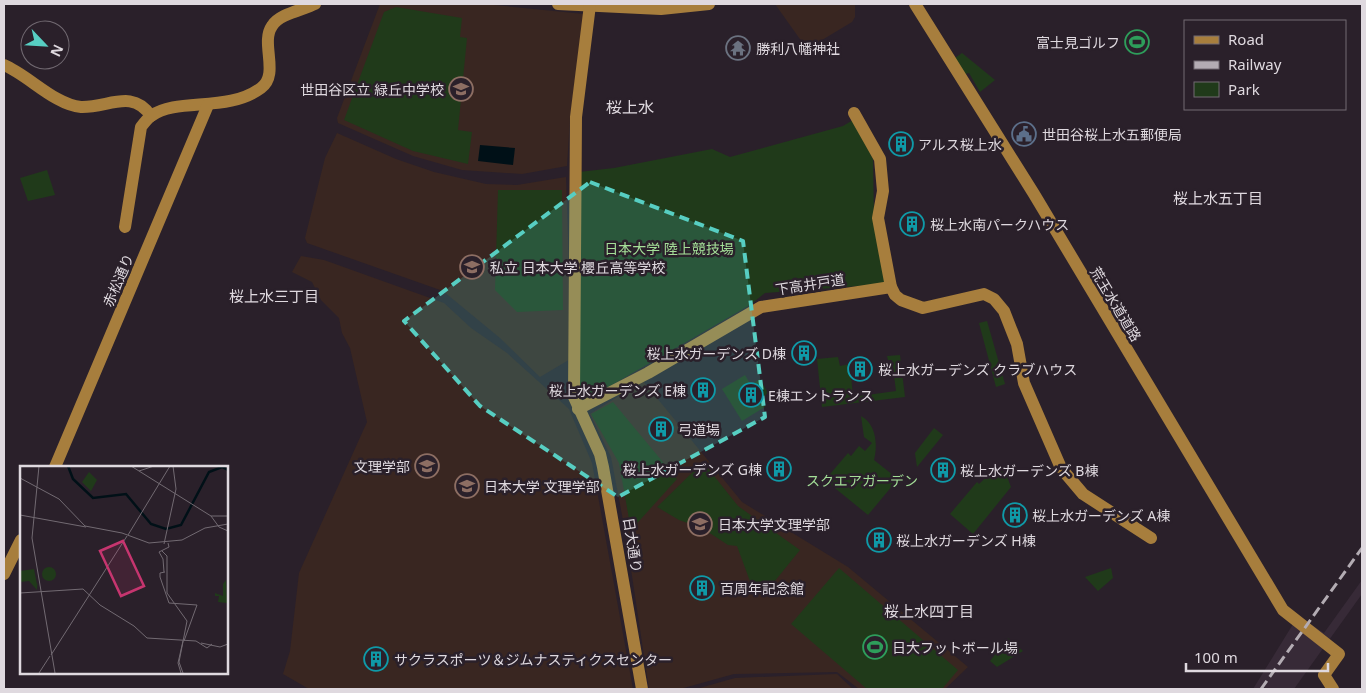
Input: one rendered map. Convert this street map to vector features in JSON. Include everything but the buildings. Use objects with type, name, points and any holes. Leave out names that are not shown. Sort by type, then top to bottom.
[{"type":"street","points":[[124,227],[141,127],[151,116],[166,109],[208,105],[239,99],[265,84],[269,71],[270,28],[282,18],[315,4]]},
{"type":"street","points":[[558,4],[661,9],[709,4]]},
{"type":"street","name":"荒玉水道道路","points":[[916,4],[1034,194],[1278,602],[1292,618],[1339,654],[1324,675],[1333,689]]},
{"type":"street","name":"日大通り","points":[[590,5],[576,117],[574,170],[574,397],[600,454],[613,514],[642,689]]},
{"type":"street","points":[[4,65],[79,107],[124,100],[145,106],[151,116]]},
{"type":"street","name":"赤松通り","points":[[55,466],[208,105]]},
{"type":"street","points":[[854,113],[880,159],[883,192],[878,218],[891,287],[895,295],[901,300],[923,308],[984,294],[994,299],[1004,311],[1017,344],[1024,383],[1060,468],[1083,494],[1151,538]]},
{"type":"street","name":"下高井戸道","points":[[578,409],[648,373],[761,307],[891,287]]},
{"type":"street","points":[[4,574],[20,542]]},
{"type":"highlighted area","points":[[590,182],[743,241],[765,417],[618,497],[480,406],[404,321]]},
{"type":"shaded area","name":"世田谷区立 緑丘中学校","points":[[380,4],[484,4],[584,14],[570,118],[567,166],[522,174],[462,170],[413,156],[338,123],[337,118]]},
{"type":"shaded area","points":[[775,4],[855,4],[855,17],[852,22],[807,49]]},
{"type":"shaded area","name":"私立 日本大学 櫻丘高等学校","points":[[337,133],[396,159],[434,172],[486,184],[517,185],[566,177],[572,358],[540,377],[500,338],[443,291],[307,243],[305,238],[325,158]]},
{"type":"shaded area","points":[[480,145],[515,148],[513,165],[478,161]]},
{"type":"shaded area","name":"日本大学 文理学部","points":[[301,256],[324,260],[444,303],[471,328],[507,353],[569,409],[592,463],[633,689],[309,689],[283,674],[290,651],[299,573],[367,422],[350,348],[342,333],[339,318],[321,300],[312,282],[292,272]]},
{"type":"shaded area","name":"日本大学文理学部","points":[[643,381],[742,502],[848,567],[968,667],[945,689],[859,689],[837,672],[734,674],[680,689],[649,689],[626,536],[611,457],[590,414]]},
{"type":"shaded area","points":[[1362,580],[1362,594],[1294,689],[1253,689],[1298,616],[1324,633]]},
{"type":"shaded area","points":[[837,674],[853,689],[696,689],[735,678]]},
{"type":"green space","points":[[396,7],[462,18],[460,37],[467,38],[458,130],[472,132],[468,164],[413,151],[344,120],[384,12]]},
{"type":"green space","points":[[962,53],[995,80],[980,92],[969,73],[965,74],[955,58]]},
{"type":"green space","name":"日本大学 陸上競技場","points":[[853,120],[873,159],[874,221],[886,284],[765,293],[750,305],[579,404],[579,172],[614,168],[712,149],[730,157],[843,126]]},
{"type":"green space","points":[[47,170],[55,195],[28,201],[20,178]]},
{"type":"green space","points":[[498,190],[562,190],[563,310],[517,312],[495,290]]},
{"type":"green space","points":[[987,321],[1005,384],[996,387],[979,323]]},
{"type":"green space","points":[[900,355],[905,397],[822,407],[817,359],[838,357],[840,366],[850,364],[853,397],[896,391],[892,360],[888,360],[887,356]]},
{"type":"green space","name":"E棟エントランス","points":[[745,375],[751,385],[760,379],[768,393],[760,399],[765,407],[742,421],[722,389]]},
{"type":"green space","points":[[613,402],[677,479],[631,530],[619,463],[591,414]]},
{"type":"green space","name":"スクエアガーデン","points":[[861,416],[870,424],[875,435],[876,448],[874,460],[898,479],[868,515],[825,480],[848,453],[851,456],[859,446],[865,451],[872,443],[864,437]]},
{"type":"green space","points":[[934,428],[943,435],[917,467],[915,453]]},
{"type":"green space","points":[[703,462],[738,506],[800,550],[766,592],[751,584],[737,546],[728,545],[702,528],[679,520],[657,507]]},
{"type":"green space","points":[[996,468],[1006,474],[1011,487],[973,534],[950,514],[977,482],[979,484]]},
{"type":"green space","name":"日大フットボール場","points":[[839,568],[958,670],[942,689],[867,689],[791,624]]},
{"type":"green space","points":[[1111,568],[1113,578],[1098,591],[1085,577]]},
{"type":"green space","points":[[1008,638],[1023,651],[997,667],[990,661]]},
{"type":"railway","points":[[1261,689],[1362,548]]},
{"type":"place","name":"富士見ゴルフ","points":[[1137,42]]},
{"type":"place","name":"勝利八幡神社","points":[[738,48]]},
{"type":"place","name":"世田谷区立 緑丘中学校","points":[[461,89]]},
{"type":"place","name":"世田谷桜上水五郵便局","points":[[1024,134]]},
{"type":"place","name":"アルス桜上水","points":[[901,144]]},
{"type":"place","name":"桜上水南パークハウス","points":[[912,224]]},
{"type":"place","name":"私立 日本大学 櫻丘高等学校","points":[[472,267]]},
{"type":"place","name":"桜上水ガーデンズ D棟","points":[[804,353]]},
{"type":"place","name":"桜上水ガーデンズ クラブハウス","points":[[860,369]]},
{"type":"place","name":"桜上水ガーデンズ E棟","points":[[703,390]]},
{"type":"place","name":"E棟エントランス","points":[[751,395]]},
{"type":"place","name":"弓道場","points":[[661,429]]},
{"type":"place","name":"文理学部","points":[[427,466]]},
{"type":"place","name":"桜上水ガーデンズ G棟","points":[[779,469]]},
{"type":"place","name":"桜上水ガーデンズ B棟","points":[[943,470]]},
{"type":"place","name":"日本大学 文理学部","points":[[467,486]]},
{"type":"place","name":"桜上水ガーデンズ A棟","points":[[1015,515]]},
{"type":"place","name":"日本大学文理学部","points":[[700,524]]},
{"type":"place","name":"桜上水ガーデンズ H棟","points":[[879,540]]},
{"type":"place","name":"百周年記念館","points":[[702,588]]},
{"type":"place","name":"日大フットボール場","points":[[875,647]]},
{"type":"place","name":"サクラスポーツ＆ジムナスティクスセンター","points":[[376,659]]},
{"type":"district","name":"桜上水","points":[[630,107]]},
{"type":"district","name":"桜上水五丁目","points":[[1218,198]]},
{"type":"district","name":"桜上水三丁目","points":[[274,296]]},
{"type":"district","name":"桜上水四丁目","points":[[929,611]]}]
